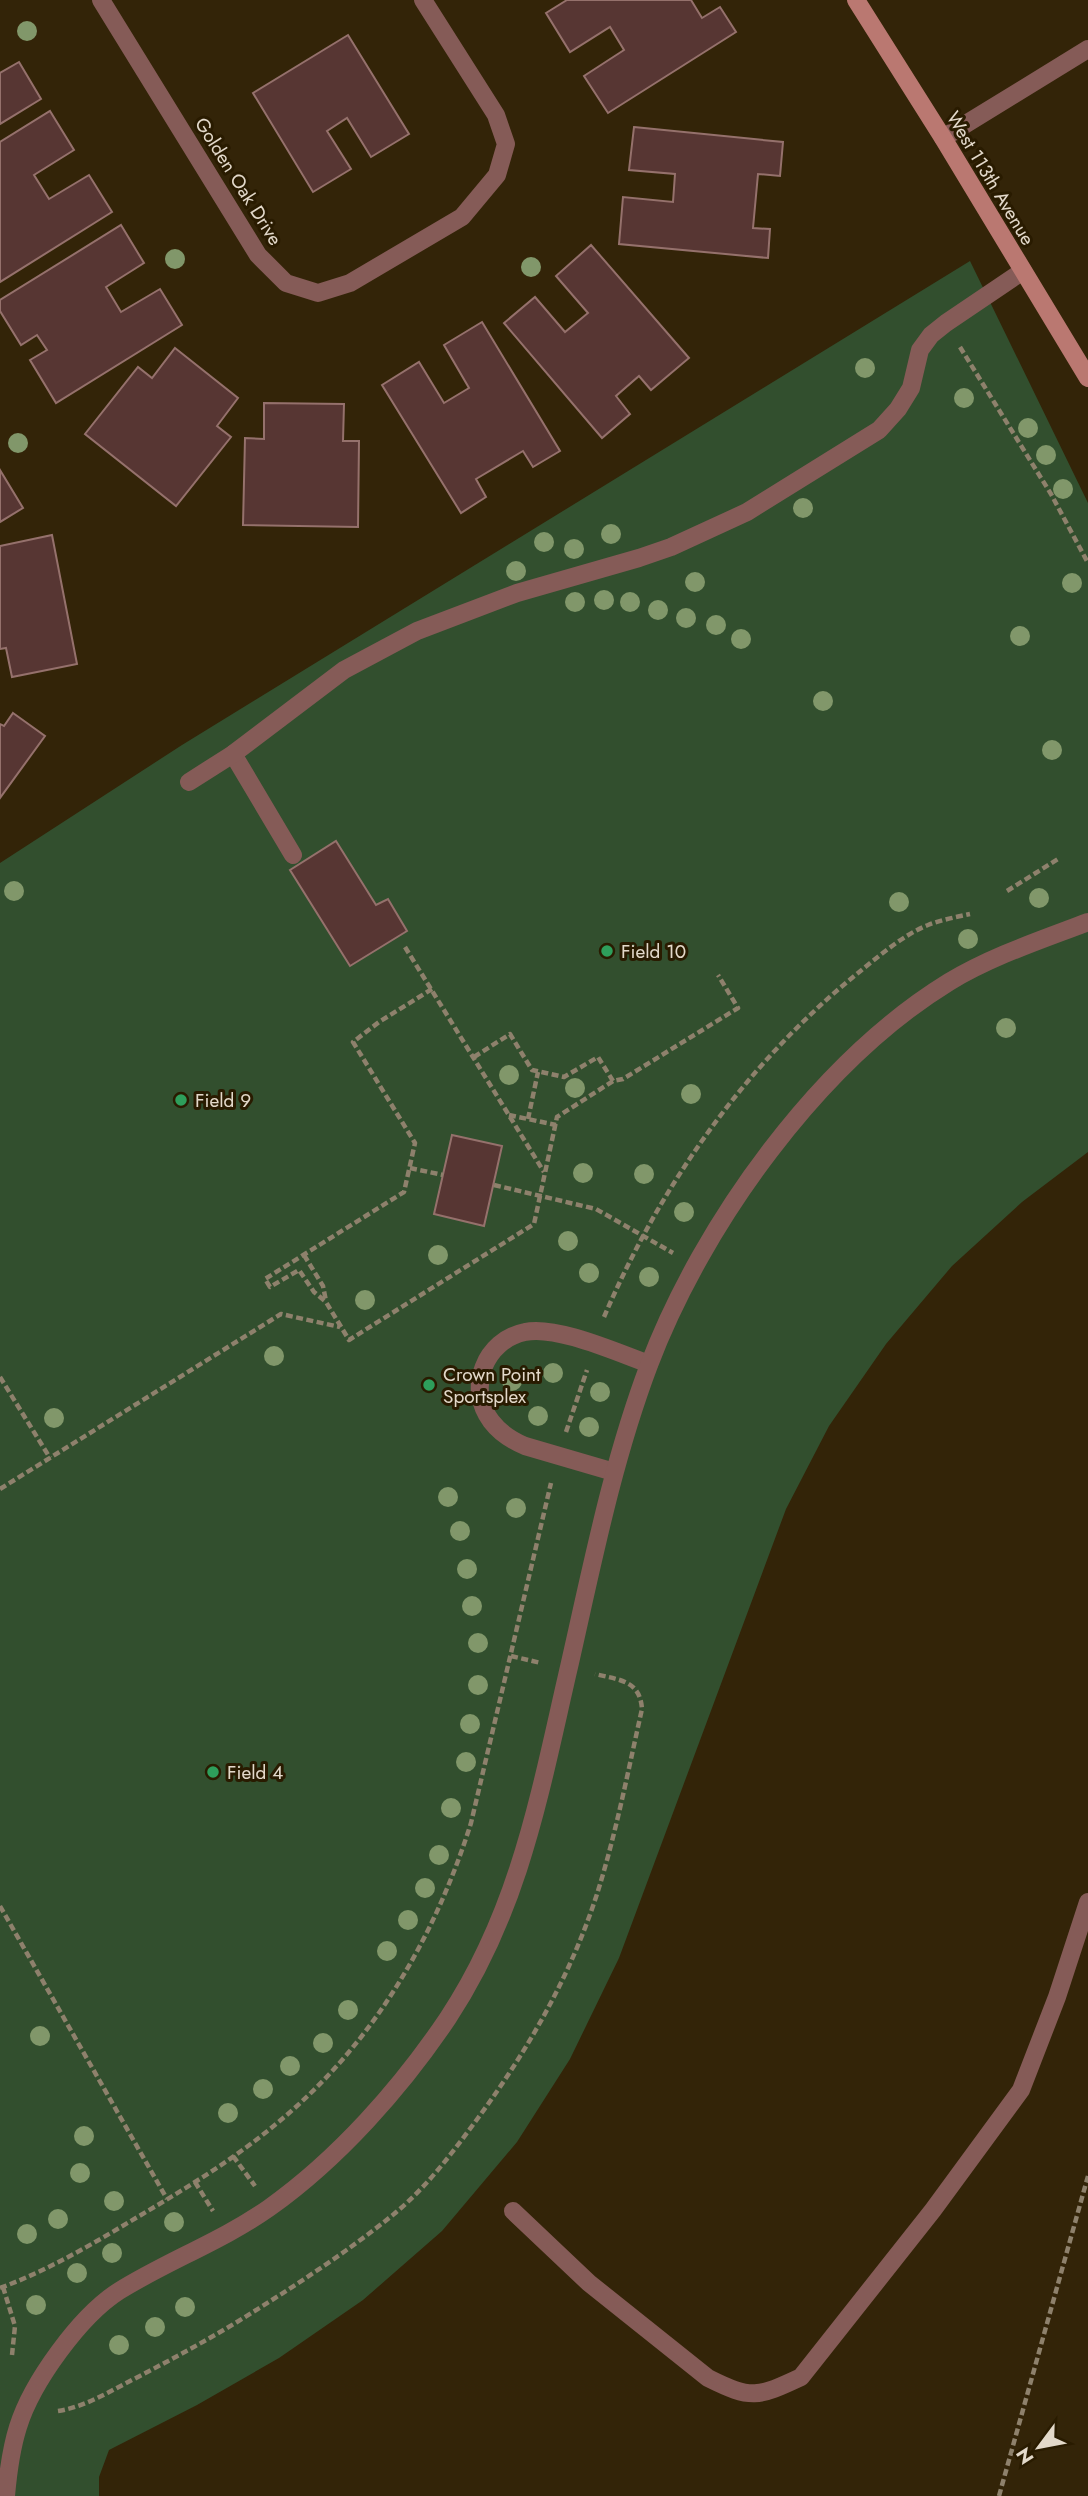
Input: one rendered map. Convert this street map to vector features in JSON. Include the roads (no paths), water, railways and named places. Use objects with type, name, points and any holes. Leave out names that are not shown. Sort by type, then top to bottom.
[{"type":"street","name":"Golden Oak Drive","points":[[101,0],[258,255],[286,283],[317,293],[350,283],[462,217],[497,176],[506,144],[496,116],[423,0]]},
{"type":"street","name":"West 113th Avenue","points":[[856,0],[1088,378]]},
{"type":"street","points":[[943,138],[1088,49]]},
{"type":"street","points":[[189,782],[233,754],[344,670],[417,631],[517,593],[650,555],[747,512],[879,430],[911,388],[920,350],[931,335],[1023,271]]},
{"type":"street","points":[[233,754],[293,855]]},
{"type":"street","points":[[6,2496],[9,2468],[23,2415],[61,2349],[88,2316],[113,2294],[269,2208],[318,2167],[370,2117],[412,2068],[450,2015],[482,1959],[510,1899],[529,1835],[614,1472],[649,1364],[695,1265],[725,1216],[763,1161],[806,1108],[894,1021],[950,982],[1015,949],[1088,922]]},
{"type":"street","points":[[614,1472],[525,1446],[499,1431],[482,1404],[479,1386],[481,1370],[498,1345],[517,1334],[537,1331],[562,1335],[649,1364]]},
{"type":"street","points":[[513,2211],[589,2283],[708,2378],[751,2395],[775,2389],[801,2377],[933,2210],[1021,2090],[1057,1997],[1088,1902]]},
{"type":"place","name":"Field 10","points":[[607,951]]},
{"type":"place","name":"Field 9","points":[[181,1100]]},
{"type":"place","name":"Crown Point Sportsplex","points":[[429,1385]]},
{"type":"place","name":"Field 4","points":[[213,1772]]}]
